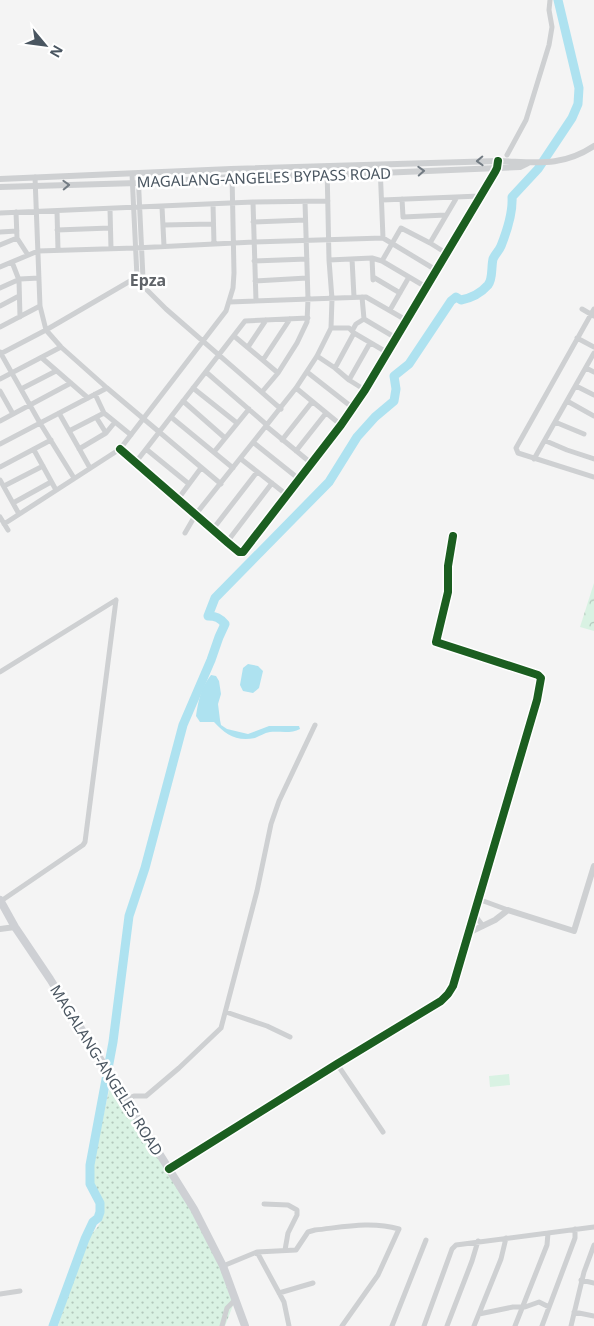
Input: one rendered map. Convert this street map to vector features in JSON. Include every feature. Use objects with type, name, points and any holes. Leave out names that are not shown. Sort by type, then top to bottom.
[{"type":"main road","name":"MAGALANG-ANGELES ROAD","points":[[0,900],[194,1209],[223,1266],[245,1326]]},
{"type":"street","points":[[507,155],[526,120],[549,44],[552,27],[549,10],[550,0]]},
{"type":"street","name":"MAGALANG-ANGELES BYPASS ROAD","points":[[0,179],[326,166],[498,164],[520,167],[529,163],[548,163],[572,157],[594,146]]},
{"type":"street","points":[[120,449],[227,542],[239,552],[243,552],[341,425],[365,390],[498,164]]},
{"type":"street","name":"MAGALANG-ANGELES BYPASS ROAD","points":[[0,186],[135,183],[232,177],[380,173],[498,164]]},
{"type":"street","points":[[380,165],[383,238]]},
{"type":"street","points":[[185,533],[196,514],[296,388],[317,356],[331,328],[332,299],[326,166]]},
{"type":"street","points":[[4,524],[120,449],[220,320],[229,302],[234,273],[231,169]]},
{"type":"street","points":[[135,174],[138,248],[142,284],[166,309],[220,354],[280,409]]},
{"type":"street","points":[[35,177],[40,306],[46,330],[60,347],[158,433],[221,484]]},
{"type":"street","points":[[382,200],[480,196]]},
{"type":"street","points":[[430,243],[457,197]]},
{"type":"street","points":[[402,199],[403,217],[446,215]]},
{"type":"street","points":[[0,213],[253,202],[328,201]]},
{"type":"street","points":[[253,202],[256,301]]},
{"type":"street","points":[[262,392],[297,343],[308,318],[305,202]]},
{"type":"street","points":[[212,204],[214,244]]},
{"type":"street","points":[[162,207],[164,246]]},
{"type":"street","points":[[110,209],[111,249]]},
{"type":"street","points":[[57,211],[58,250]]},
{"type":"street","points":[[16,212],[17,238],[28,255]]},
{"type":"street","points":[[253,222],[305,220]]},
{"type":"street","points":[[163,225],[213,224]]},
{"type":"street","points":[[58,230],[110,228]]},
{"type":"street","points":[[382,261],[401,228],[446,253]]},
{"type":"street","points":[[0,232],[17,231]]},
{"type":"street","points":[[0,245],[17,238]]},
{"type":"street","points":[[0,267],[38,251],[383,238],[436,270]]},
{"type":"street","points":[[329,260],[372,258],[382,261],[426,287]]},
{"type":"street","points":[[372,258],[373,279],[400,293]]},
{"type":"street","points":[[254,261],[307,259]]},
{"type":"street","points":[[352,259],[354,297]]},
{"type":"street","points":[[12,262],[19,280],[20,317]]},
{"type":"street","points":[[74,478],[0,353],[46,330],[140,277]]},
{"type":"street","points":[[390,310],[409,277]]},
{"type":"street","points":[[0,288],[19,280],[39,278]]},
{"type":"street","points":[[255,281],[307,278]]},
{"type":"street","points":[[0,306],[19,296]]},
{"type":"street","points":[[229,302],[362,297],[369,298],[406,320]]},
{"type":"street","points":[[362,297],[364,318]]},
{"type":"street","points":[[0,327],[40,306]]},
{"type":"street","points":[[582,309],[592,316]]},
{"type":"street","points":[[594,309],[592,316],[577,338],[516,445],[518,453],[594,477]]},
{"type":"street","points":[[136,462],[246,320],[308,318]]},
{"type":"street","points":[[364,318],[396,338]]},
{"type":"street","points":[[335,368],[356,324],[364,318]]},
{"type":"street","points":[[263,360],[290,319]]},
{"type":"street","points":[[248,347],[266,320]]},
{"type":"street","points":[[331,328],[348,328],[388,353]]},
{"type":"street","points":[[234,336],[278,372]]},
{"type":"street","points":[[577,338],[594,347]]},
{"type":"street","points":[[349,380],[370,343]]},
{"type":"street","points":[[0,379],[60,347]]},
{"type":"street","points":[[534,459],[546,441],[594,353]]},
{"type":"street","points":[[317,356],[365,390]]},
{"type":"street","points":[[42,358],[88,398]]},
{"type":"street","points":[[586,368],[594,372]]},
{"type":"street","points":[[21,389],[56,371]]},
{"type":"street","points":[[206,372],[282,440],[311,463]]},
{"type":"street","points":[[307,372],[353,408]]},
{"type":"street","points":[[0,421],[71,383]]},
{"type":"street","points":[[576,386],[594,395]]},
{"type":"street","points":[[0,444],[107,388]]},
{"type":"street","points":[[194,388],[237,423]]},
{"type":"street","points":[[296,388],[341,425]]},
{"type":"street","points":[[0,391],[2,399],[13,414]]},
{"type":"street","points":[[95,394],[104,413],[131,435]]},
{"type":"street","points":[[183,401],[226,438]]},
{"type":"street","points":[[567,401],[594,416]]},
{"type":"street","points":[[282,440],[312,402]]},
{"type":"street","points":[[214,452],[249,409]]},
{"type":"street","points":[[59,413],[90,468]]},
{"type":"street","points":[[69,431],[104,413]]},
{"type":"street","points":[[296,451],[326,413]]},
{"type":"street","points":[[96,417],[106,433]]},
{"type":"street","points":[[172,417],[233,468]]},
{"type":"street","points":[[79,450],[106,433],[115,422]]},
{"type":"street","points":[[555,422],[584,434]]},
{"type":"street","points":[[0,467],[51,440]]},
{"type":"street","points":[[546,441],[594,458]]},
{"type":"street","points":[[254,443],[299,479]]},
{"type":"street","points":[[146,449],[189,484]]},
{"type":"street","points":[[34,450],[56,490]]},
{"type":"street","points":[[241,459],[287,495]]},
{"type":"street","points":[[4,486],[43,466]]},
{"type":"street","points":[[178,499],[201,468]]},
{"type":"street","points":[[213,529],[257,472]]},
{"type":"street","points":[[0,480],[19,514]]},
{"type":"street","points":[[13,503],[51,482]]},
{"type":"street","points":[[227,542],[272,483]]},
{"type":"street","points":[[0,516],[8,530]]},
{"type":"street","points":[[169,1169],[441,1001],[453,986],[537,700],[541,678],[538,675],[436,642],[448,592],[448,566],[454,536]]},
{"type":"street","points":[[0,672],[116,600],[85,842],[0,900]]},
{"type":"street","points":[[123,1096],[146,1096],[220,1029],[226,1012],[279,801],[315,725]]},
{"type":"street","points":[[478,900],[574,931],[594,866]]},
{"type":"street","points":[[468,933],[496,920],[508,910]]},
{"type":"street","points":[[474,914],[483,926]]},
{"type":"street","points":[[0,927],[14,925]]},
{"type":"street","points":[[226,1012],[267,1026],[290,1037]]},
{"type":"street","points":[[337,1064],[383,1132]]},
{"type":"street","points":[[264,1204],[288,1206],[297,1210],[297,1215],[288,1233],[285,1250]]},
{"type":"street","points":[[223,1266],[257,1252],[298,1249],[308,1232],[315,1230],[368,1224],[384,1225],[399,1229],[384,1264],[342,1326]]},
{"type":"street","points":[[424,1326],[452,1249],[456,1245],[594,1227]]},
{"type":"street","points":[[542,1326],[575,1238],[576,1228]]},
{"type":"street","points":[[515,1326],[547,1244],[548,1233]]},
{"type":"street","points":[[474,1326],[501,1259],[506,1238]]},
{"type":"street","points":[[392,1326],[426,1240]]},
{"type":"street","points":[[447,1326],[478,1241]]},
{"type":"street","points":[[571,1326],[581,1280],[594,1244]]},
{"type":"street","points":[[257,1252],[284,1304],[289,1326]]},
{"type":"street","points":[[581,1280],[594,1283]]},
{"type":"street","points":[[279,1293],[313,1283]]},
{"type":"street","points":[[0,1294],[20,1291]]},
{"type":"street","points":[[222,1326],[227,1308],[236,1300]]},
{"type":"street","points":[[479,1314],[525,1307],[539,1302],[549,1307]]},
{"type":"street","points":[[574,1312],[594,1316]]},
{"type":"green space","points":[[594,583],[594,631],[580,627]]},
{"type":"green space","points":[[509,1074],[510,1085],[490,1087],[489,1076]]},
{"type":"green space","points":[[111,1081],[198,1219],[235,1300],[225,1326],[58,1326],[85,1244],[103,1217],[103,1206],[94,1183],[92,1168]]},
{"type":"water","points":[[248,664],[258,666],[263,671],[259,688],[253,693],[243,691],[240,685],[243,668]]},
{"type":"water","points":[[211,675],[216,676],[219,681],[221,694],[218,704],[220,720],[221,725],[227,729],[248,734],[269,726],[299,726],[300,729],[289,732],[270,732],[255,738],[242,739],[222,730],[214,722],[200,722],[196,716],[199,700],[202,690]]},
{"type":"waterway","points":[[53,1326],[85,1239],[100,1212],[100,1203],[90,1184],[90,1165],[113,1042],[129,916],[145,868],[183,725],[225,624],[218,618],[208,616],[215,598],[329,482],[357,437],[375,417],[394,401],[396,389],[394,376],[409,364],[451,301],[456,297],[461,300],[472,296],[490,283],[493,259],[501,246],[509,222],[512,197],[538,169],[572,118],[578,104],[579,88],[558,0]]},
{"type":"cycle path","points":[[120,449],[227,542],[239,552],[243,552],[341,425],[365,390],[495,172],[498,161]]},
{"type":"cycle path","points":[[169,1169],[441,1001],[453,986],[537,700],[541,678],[538,675],[436,642],[448,592],[448,566],[453,536]]},
{"type":"district","name":"Epza","points":[[148,280]]}]
